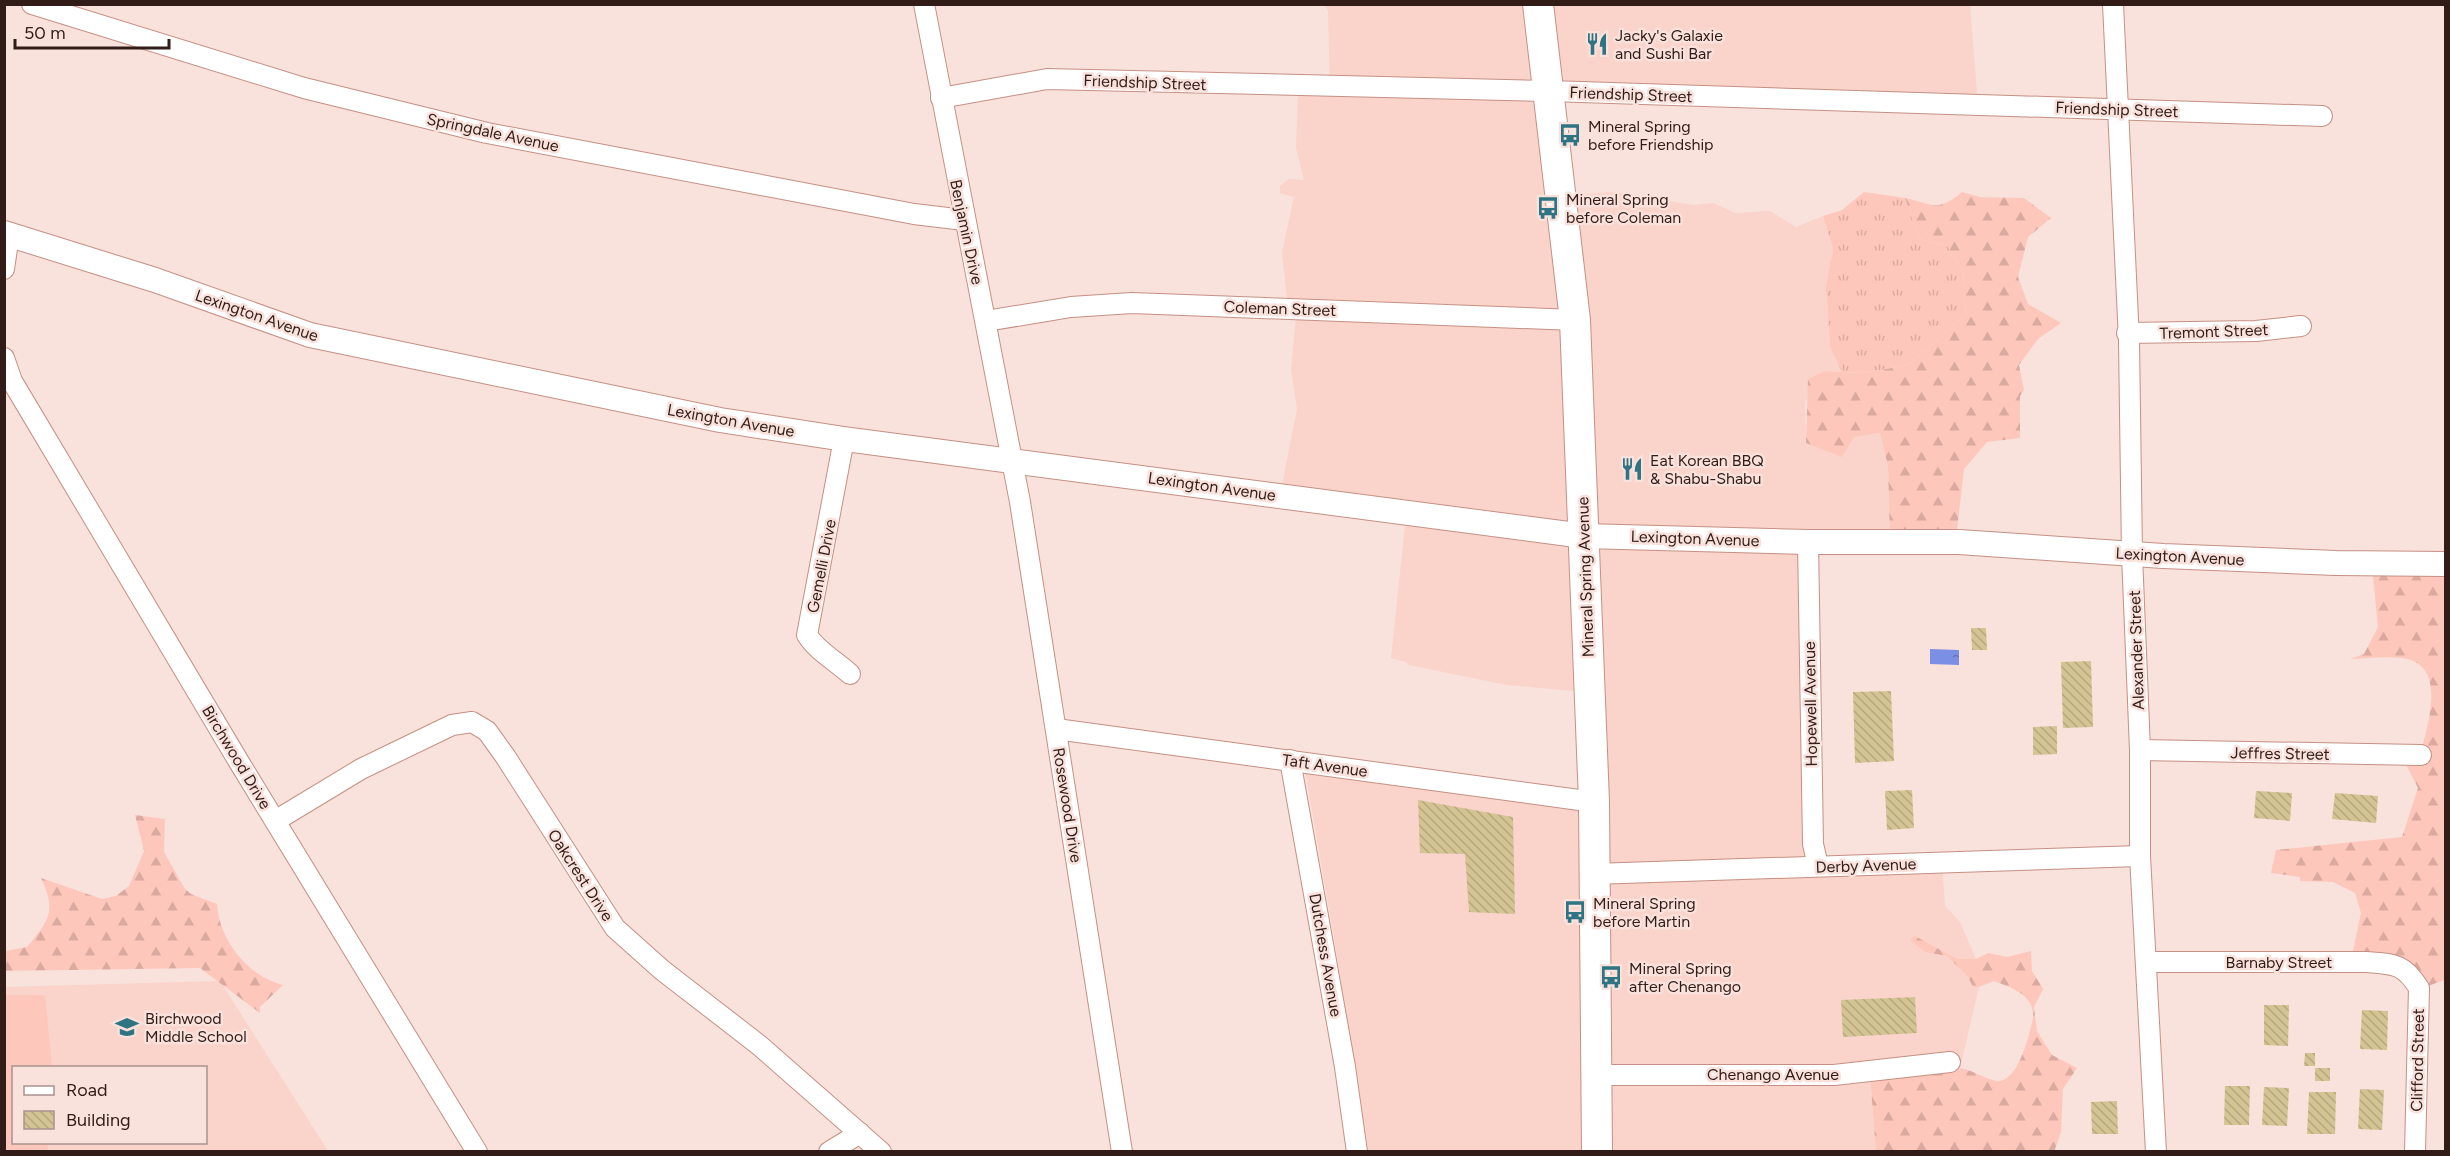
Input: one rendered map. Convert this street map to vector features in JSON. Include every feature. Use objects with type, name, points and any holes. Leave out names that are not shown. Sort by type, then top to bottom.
[{"type":"main road","name":"Mineral Spring Avenue","points":[[1538,4],[1550,91],[1575,320],[1594,802],[1593,874],[1598,1152]]},
{"type":"street","name":"Springdale Avenue","points":[[32,4],[304,88],[487,133],[914,214],[964,220]]},
{"type":"street","name":"Benjamin Drive","points":[[924,4],[1012,459]]},
{"type":"street","name":"Alexander Street","points":[[2113,4],[2129,340],[2132,555],[2140,750],[2140,856],[2156,1152]]},
{"type":"street","name":"Friendship Street","points":[[941,98],[1047,79],[1550,91],[2322,116]]},
{"type":"street","points":[[4,269],[7,234]]},
{"type":"street","name":"Lexington Avenue","points":[[7,234],[155,280],[310,335],[720,420],[844,439],[1012,459],[1584,536],[2003,544],[2132,555],[2336,563],[2445,564]]},
{"type":"street","name":"Coleman Street","points":[[986,321],[1071,307],[1132,303],[1575,320]]},
{"type":"street","name":"Tremont Street","points":[[2127,333],[2256,331],[2301,326]]},
{"type":"street","name":"Birchwood Drive","points":[[4,358],[12,381],[275,821],[477,1152]]},
{"type":"street","name":"Gemelli Drive","points":[[844,439],[807,635],[813,646],[833,658],[850,674]]},
{"type":"street","name":"Rosewood Drive","points":[[1012,459],[1122,1152]]},
{"type":"street","name":"Hopewell Avenue","points":[[1808,542],[1813,844],[1818,866]]},
{"type":"street","name":"Oakcrest Drive","points":[[275,821],[361,769],[452,725],[472,722],[487,731],[505,756],[615,928],[662,970],[759,1045],[881,1152]]},
{"type":"street","name":"Taft Avenue","points":[[1056,729],[1594,802]]},
{"type":"street","name":"Jeffres Street","points":[[2140,750],[2421,755]]},
{"type":"street","name":"Dutchess Avenue","points":[[1290,760],[1340,1035],[1357,1152]]},
{"type":"street","name":"Derby Avenue","points":[[1593,874],[2140,856]]},
{"type":"street","name":"Barnaby Street","points":[[2147,962],[2367,962],[2389,964],[2408,971]]},
{"type":"street","name":"Clifford Street","points":[[2408,971],[2419,988],[2415,1152]]},
{"type":"street","name":"Chenango Avenue","points":[[1597,1075],[1834,1075],[1950,1062]]},
{"type":"street","points":[[829,1152],[860,1133]]},
{"type":"shaded area","points":[[1325,5],[1970,5],[1978,106],[1564,94],[1568,195],[1614,192],[1693,205],[1713,203],[1735,213],[1770,211],[1796,227],[1823,216],[1833,249],[1826,286],[1830,347],[1842,372],[1825,371],[1805,402],[1806,442],[1880,433],[1888,466],[1890,541],[1816,550],[1820,859],[1942,862],[1945,906],[1960,922],[1976,959],[1957,959],[1915,936],[1925,952],[1947,956],[1968,977],[1972,986],[1979,987],[1960,1068],[1870,1076],[1876,1151],[1365,1151],[1337,956],[1305,770],[1594,798],[1597,693],[1507,685],[1409,665],[1391,658],[1406,516],[1279,500],[1297,409],[1291,370],[1296,317],[1288,310],[1282,252],[1294,197],[1280,193],[1280,186],[1289,179],[1304,180],[1296,148],[1298,96],[1302,92],[1330,89],[1328,11]]},
{"type":"shaded area","name":"Birchwood Middle School","points":[[220,981],[328,1151],[5,1151],[4,987]]},
{"type":"green space","points":[[1864,192],[1905,198],[1919,239],[1947,246],[1963,271],[1966,314],[1909,365],[1863,373],[1842,372],[1830,347],[1826,286],[1833,249],[1823,216],[1842,210]]},
{"type":"green space","points":[[1962,192],[1980,197],[2024,198],[2051,218],[2028,237],[2018,277],[2028,304],[2061,323],[2038,339],[2019,365],[2024,390],[2020,396],[2020,438],[1987,442],[1964,469],[1956,538],[1890,541],[1888,466],[1880,433],[1854,437],[1842,457],[1806,443],[1808,379],[1825,371],[1863,373],[1909,365],[1966,314],[1963,271],[1947,246],[1919,239],[1905,198],[1941,205]]},
{"type":"green space","points":[[2372,566],[2445,566],[2445,980],[2422,988],[2411,972],[2351,960],[2361,913],[2355,893],[2333,882],[2300,881],[2300,877],[2271,873],[2276,850],[2402,837],[2418,788],[2401,755],[2423,744],[2429,720],[2431,693],[2429,680],[2424,670],[2416,662],[2396,657],[2350,659],[2364,654],[2378,627]]},
{"type":"green space","points":[[135,815],[165,819],[164,852],[185,889],[191,894],[217,904],[223,930],[237,954],[258,973],[283,985],[260,1007],[260,1013],[200,968],[5,971],[5,951],[27,947],[41,930],[48,915],[49,899],[41,878],[102,899],[116,896],[129,886],[144,851]]},
{"type":"green space","points":[[1915,936],[1957,959],[1976,959],[1988,953],[2007,957],[2031,951],[2032,971],[2043,989],[2034,1007],[2037,1031],[2052,1055],[2077,1068],[2063,1089],[2061,1132],[2054,1152],[1876,1151],[1870,1076],[1957,1068],[1996,1081],[2003,1080],[2016,1068],[2032,1023],[2032,1006],[2023,995],[1994,981],[1973,987],[1968,977],[1947,956],[1925,952],[1910,940]]},
{"type":"green space","points":[[4,995],[45,995],[52,1066],[12,1066],[12,1144],[49,1144],[47,1151],[5,1151]]},
{"type":"water","points":[[1930,649],[1959,650],[1959,665],[1930,664]]},
{"type":"building","points":[[1971,628],[1986,628],[1987,650],[1972,650]]},
{"type":"building","points":[[2091,661],[2093,727],[2063,728],[2061,662]]},
{"type":"building","points":[[1891,691],[1894,761],[1855,763],[1853,692]]},
{"type":"building","points":[[2057,726],[2057,754],[2033,755],[2033,727]]},
{"type":"building","points":[[1912,790],[1914,828],[1887,830],[1885,791]]},
{"type":"building","points":[[2256,791],[2292,793],[2290,821],[2254,818]]},
{"type":"building","points":[[2335,793],[2378,796],[2376,823],[2332,819]]},
{"type":"building","points":[[1418,800],[1513,817],[1515,914],[1469,912],[1465,854],[1420,853]]},
{"type":"building","points":[[1915,997],[1917,1033],[1843,1037],[1841,1000]]},
{"type":"building","points":[[2264,1005],[2289,1005],[2288,1046],[2264,1045]]},
{"type":"building","points":[[2362,1010],[2388,1011],[2387,1050],[2360,1049]]},
{"type":"building","points":[[2305,1053],[2315,1053],[2315,1066],[2304,1066]]},
{"type":"building","points":[[2315,1068],[2330,1068],[2330,1081],[2315,1081]]},
{"type":"building","points":[[2225,1086],[2250,1086],[2249,1125],[2224,1125]]},
{"type":"building","points":[[2264,1087],[2289,1088],[2287,1126],[2262,1125]]},
{"type":"building","points":[[2360,1089],[2384,1090],[2382,1130],[2358,1129]]},
{"type":"building","points":[[2309,1092],[2336,1092],[2335,1134],[2307,1134]]},
{"type":"building","points":[[2117,1101],[2118,1134],[2092,1134],[2091,1102]]},
{"type":"place","name":"Jacky's Galaxie and Sushi Bar","points":[[1597,44]]},
{"type":"place","name":"Mineral Spring before Friendship","points":[[1570,135]]},
{"type":"place","name":"Mineral Spring before Coleman","points":[[1548,208]]},
{"type":"place","name":"Eat Korean BBQ & Shabu-Shabu","points":[[1632,469]]},
{"type":"place","name":"Mineral Spring before Martin","points":[[1575,912]]},
{"type":"place","name":"Mineral Spring after Chenango","points":[[1611,977]]},
{"type":"place","name":"Birchwood Middle School","points":[[127,1027]]}]
